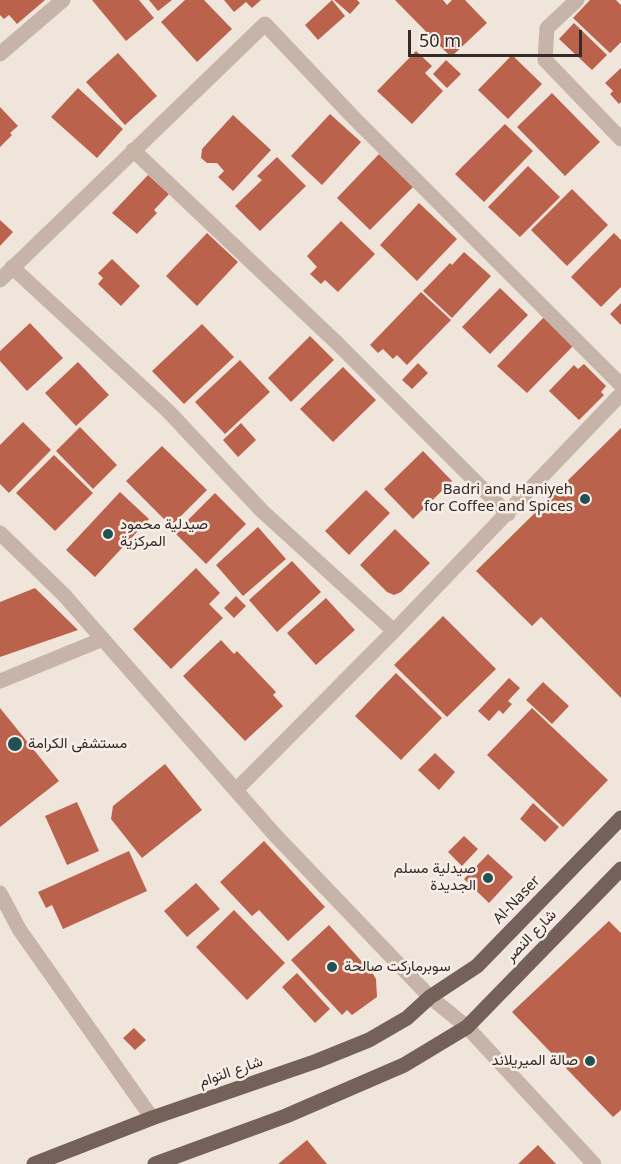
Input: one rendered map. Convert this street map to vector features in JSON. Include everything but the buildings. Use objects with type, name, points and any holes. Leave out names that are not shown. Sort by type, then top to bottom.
[{"type":"main road","name":"Al-Naser","points":[[430,997],[477,966],[621,818]]},
{"type":"main road","name":"شارع النصر","points":[[467,1027],[621,869]]},
{"type":"main road","name":"شارع التوام","points":[[34,1164],[152,1118],[369,1040],[407,1018],[430,997]]},
{"type":"main road","points":[[154,1164],[286,1116],[404,1065],[467,1027]]},
{"type":"street","points":[[0,54],[63,0]]},
{"type":"street","points":[[576,0],[547,28],[545,60],[621,139]]},
{"type":"street","points":[[0,280],[265,24],[352,116],[621,385]]},
{"type":"street","points":[[133,150],[338,344],[508,514]]},
{"type":"street","points":[[12,267],[168,411],[262,511],[394,631]]},
{"type":"street","points":[[236,790],[508,514],[621,394]]},
{"type":"street","points":[[0,533],[64,595],[275,835],[430,997],[467,1027],[594,1164]]},
{"type":"street","points":[[0,681],[103,639]]},
{"type":"street","points":[[0,893],[19,929],[152,1118]]},
{"type":"place","name":"Badri and Haniyeh for Coffee and Spices","points":[[585,499]]},
{"type":"place","name":"صيدلية محمود المركزية","points":[[108,534]]},
{"type":"place","name":"مستشفى الكرامة","points":[[15,744]]},
{"type":"place","name":"صيدلية مسلم الجديدة","points":[[488,878]]},
{"type":"place","name":"سوبرماركت صالحة","points":[[332,967]]},
{"type":"place","name":"صالة الميريلاند","points":[[590,1061]]}]
